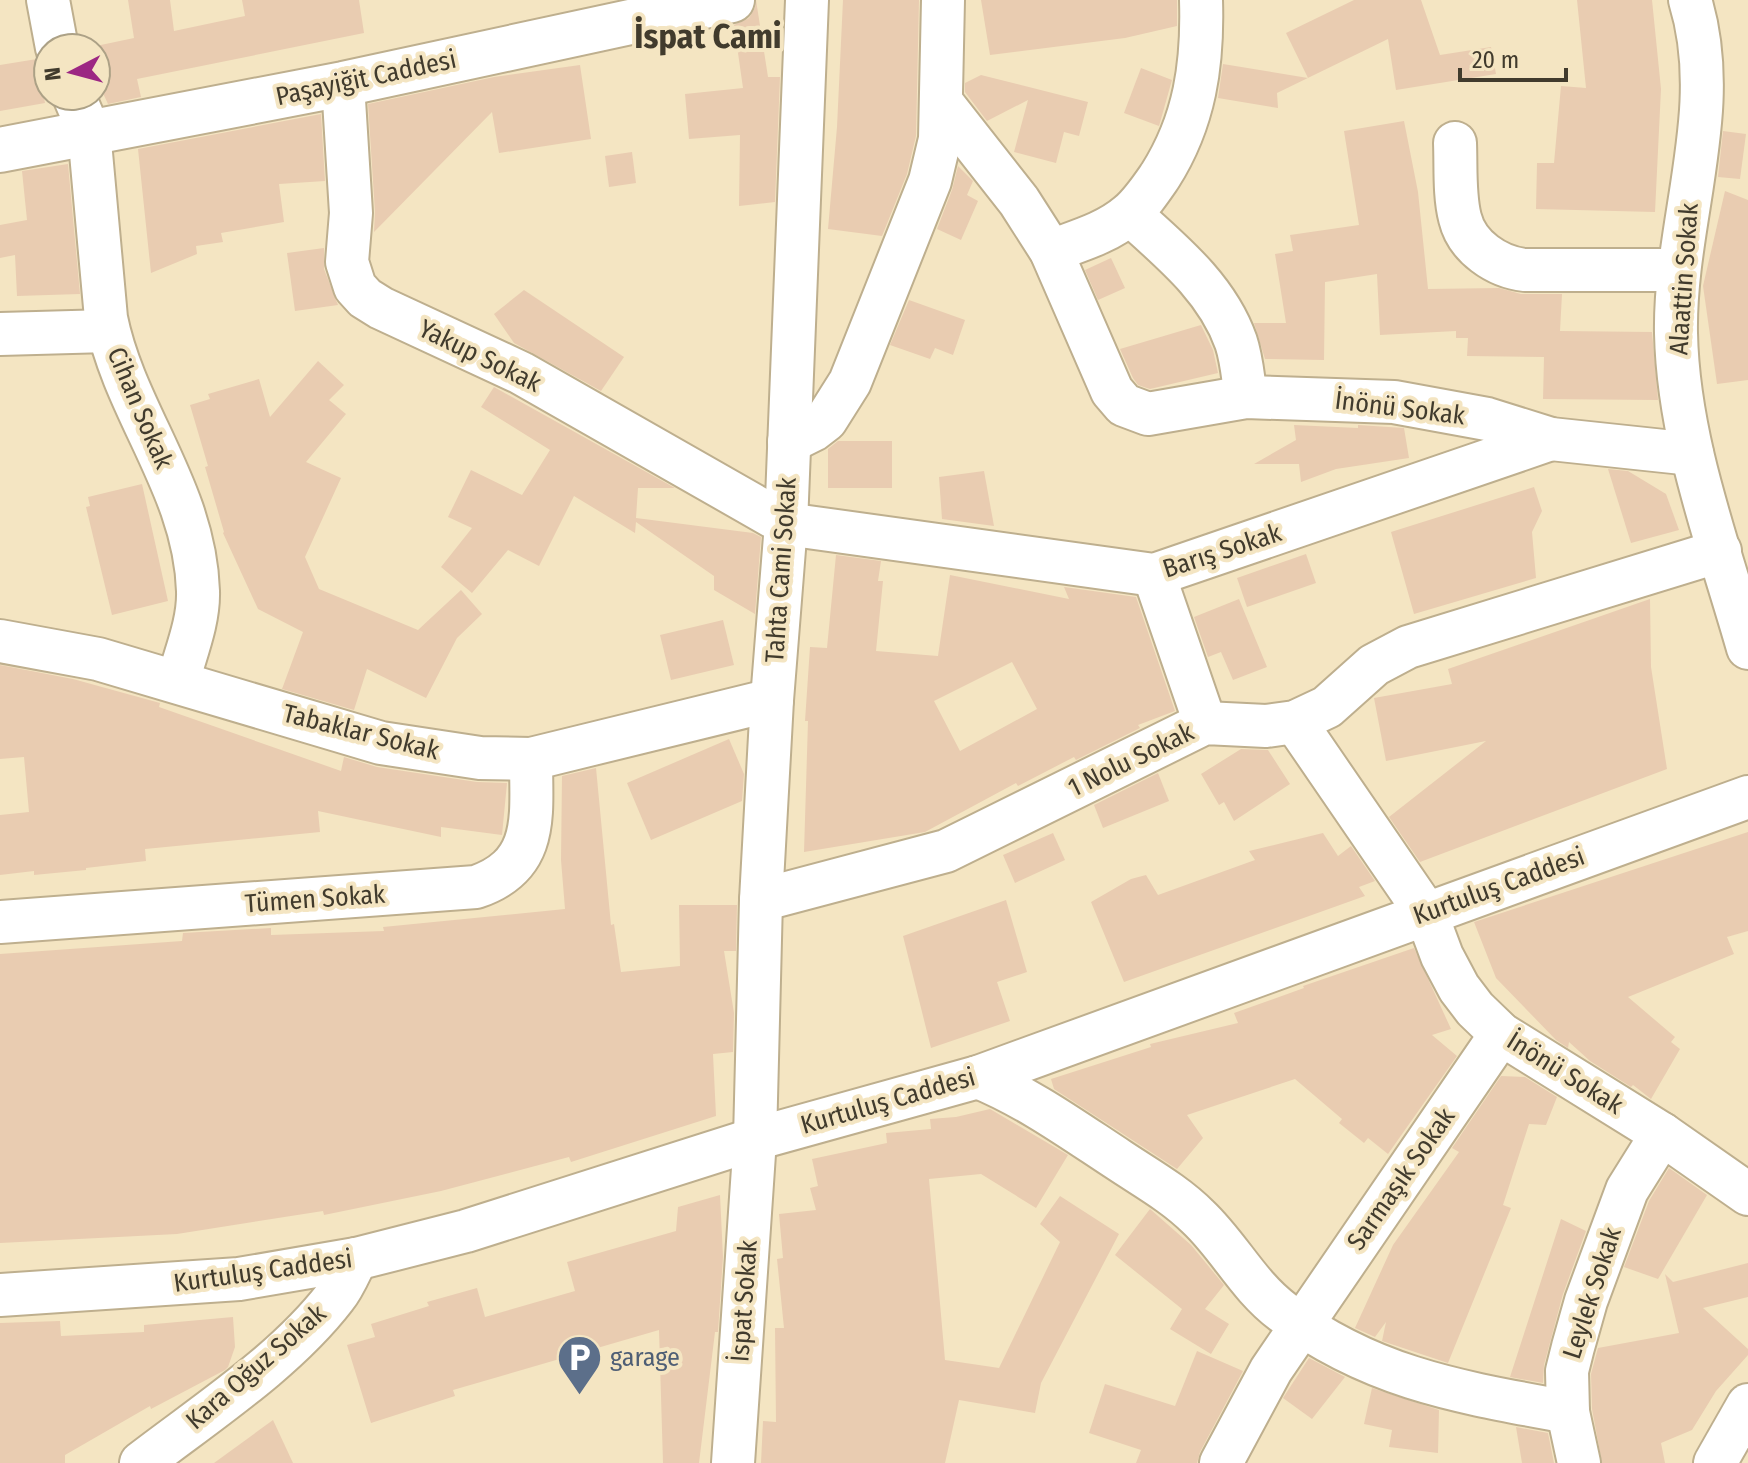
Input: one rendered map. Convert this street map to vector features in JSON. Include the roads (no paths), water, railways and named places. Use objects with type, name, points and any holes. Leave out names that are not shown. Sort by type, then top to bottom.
[{"type":"main road","name":"Paşayiğit Caddesi","points":[[0,150],[82,114],[343,84],[732,0]]},
{"type":"street","points":[[48,0],[54,32]]},
{"type":"street","name":"Tahta Cami Sokak","points":[[755,1139],[761,900],[786,524],[807,0]]},
{"type":"street","points":[[789,442],[826,420],[850,382],[930,181],[940,139],[943,0]]},
{"type":"street","points":[[942,103],[1019,201],[1051,251],[1108,229],[1130,214],[1143,200],[1170,159],[1188,118],[1195,100],[1201,55],[1201,0]]},
{"type":"street","name":"Alaattin Sokak","points":[[1690,0],[1700,40],[1701,99],[1679,270],[1678,366],[1692,454],[1748,648]]},
{"type":"street","name":"Yakup Sokak","points":[[343,84],[351,213],[347,262],[360,293],[381,308],[521,373],[786,524]]},
{"type":"street","name":"Cihan Sokak","points":[[82,114],[108,331],[119,369],[174,487],[190,545],[198,590],[178,681]]},
{"type":"street","points":[[1455,143],[1460,218],[1476,246],[1496,261],[1525,270],[1679,270]]},
{"type":"street","points":[[1130,214],[1187,266],[1215,303],[1235,341],[1246,397]]},
{"type":"street","name":"İnönü Sokak","points":[[1051,251],[1112,391],[1124,405],[1140,413],[1246,397],[1367,401],[1421,406],[1487,419],[1551,439]]},
{"type":"street","points":[[0,334],[108,331]]},
{"type":"street","points":[[1551,439],[1692,454]]},
{"type":"street","name":"Barış Sokak","points":[[786,524],[1154,575],[1551,439]]},
{"type":"street","name":"1 Nolu Sokak","points":[[761,900],[946,851],[1205,723],[1266,726],[1295,722],[1327,707],[1374,665],[1408,647],[1720,551]]},
{"type":"street","points":[[1154,575],[1205,723]]},
{"type":"street","name":"Tabaklar Sokak","points":[[0,641],[98,659],[381,743],[467,756],[531,759],[772,700]]},
{"type":"street","name":"İnönü Sokak","points":[[1295,722],[1426,913],[1442,956],[1459,988],[1475,1009],[1501,1034],[1662,1134],[1748,1194]]},
{"type":"street","name":"Tümen Sokak","points":[[0,922],[476,887],[504,873],[519,859],[527,843],[531,759]]},
{"type":"street","name":"Kurtuluş Caddesi","points":[[0,1295],[214,1282],[356,1259],[466,1231],[755,1139],[978,1077],[1748,797]]},
{"type":"street","name":"Sarmaşık Sokak","points":[[1221,1463],[1271,1370],[1501,1034]]},
{"type":"street","points":[[978,1077],[1035,1104],[1179,1200],[1207,1226],[1257,1288],[1281,1311],[1362,1359],[1403,1377],[1455,1391],[1568,1412]]},
{"type":"street","name":"Leylek Sokak","points":[[1579,1463],[1568,1412],[1567,1371],[1586,1301],[1627,1190],[1662,1134]]},
{"type":"street","name":"İspat Sokak","points":[[733,1463],[755,1139]]},
{"type":"street","name":"Kara Oğuz Sokak","points":[[141,1463],[258,1372],[300,1335],[337,1296],[356,1259]]},
{"type":"street","points":[[1715,1463],[1748,1405]]},
{"type":"place","name":"garage","points":[[579,1396]]},
{"type":"district","name":"İspat Cami","points":[[708,36]]}]
